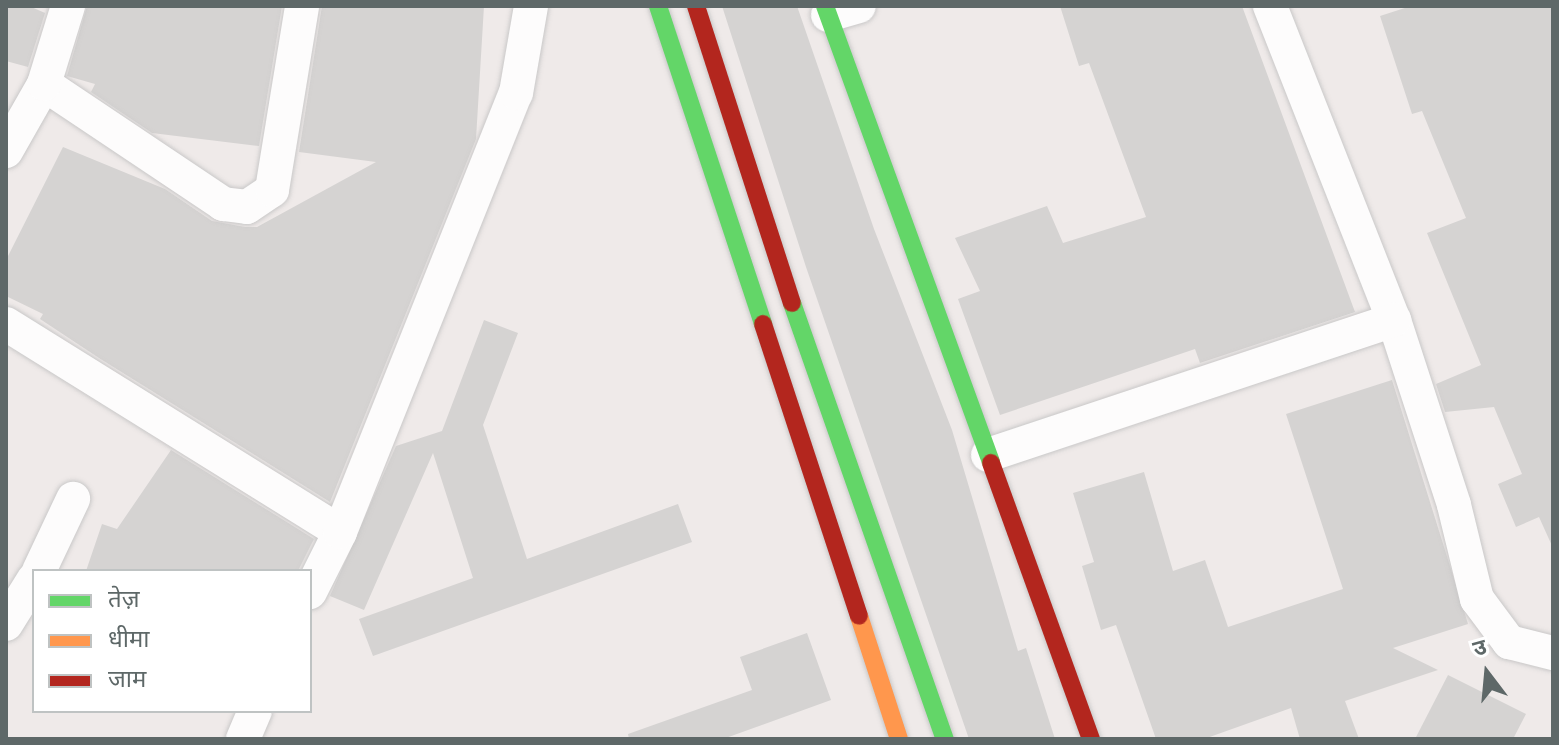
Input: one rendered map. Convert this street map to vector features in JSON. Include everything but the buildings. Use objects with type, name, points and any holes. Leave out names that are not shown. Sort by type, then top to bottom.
[{"type":"street","points":[[6,151],[44,84],[68,6]]},
{"type":"street","points":[[44,84],[223,204],[247,207],[272,190],[302,6]]},
{"type":"street","points":[[312,588],[340,532],[516,93],[531,6]]},
{"type":"street","points":[[658,6],[899,739]]},
{"type":"street","points":[[696,6],[782,275],[945,739]]},
{"type":"street","points":[[1270,6],[1394,320],[1454,505],[1477,599],[1509,642],[1553,653]]},
{"type":"street","points":[[838,9],[988,455],[1091,739]]},
{"type":"street","points":[[988,455],[1394,320]]},
{"type":"street","points":[[6,324],[340,532]]},
{"type":"street","points":[[40,569],[73,499]]},
{"type":"street","points":[[6,624],[32,582]]},
{"type":"street","points":[[243,739],[254,713]]},
{"type":"traffic: fast","points":[[658,6],[763,324]]},
{"type":"traffic: fast","points":[[825,6],[991,463]]},
{"type":"traffic: fast","points":[[792,303],[945,739]]},
{"type":"traffic: slow","points":[[859,616],[899,739]]},
{"type":"traffic: jam","points":[[696,6],[792,303]]},
{"type":"traffic: jam","points":[[763,324],[859,616]]},
{"type":"traffic: jam","points":[[991,463],[1091,739]]}]
